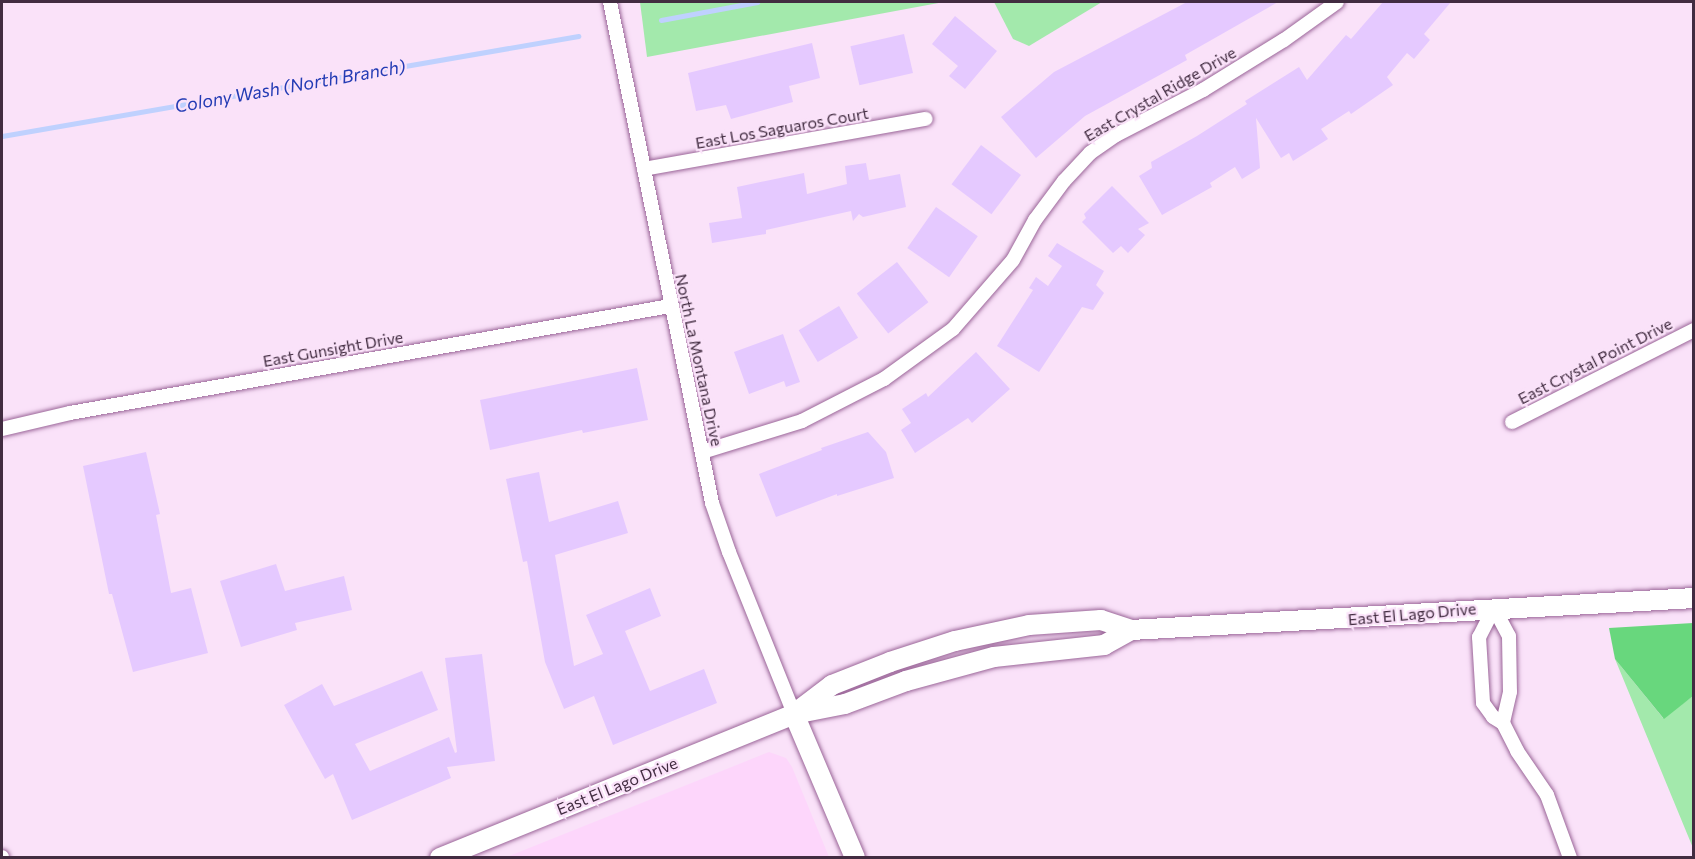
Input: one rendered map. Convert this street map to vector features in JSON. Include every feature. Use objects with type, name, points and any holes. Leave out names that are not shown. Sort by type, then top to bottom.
[{"type":"street","name":"North La Montana Drive","points":[[610,2],[670,306],[712,503],[729,552],[794,714]]},
{"type":"street","name":"East Crystal Ridge Drive","points":[[702,452],[802,421],[884,379],[953,329],[1013,260],[1035,220],[1064,181],[1090,153],[1116,135],[1203,90],[1284,40],[1337,2]]},
{"type":"street","name":"East Los Saguaros Court","points":[[644,169],[926,119]]},
{"type":"street","name":"East Gunsight Drive","points":[[2,429],[70,413],[670,306]]},
{"type":"street","name":"East Crystal Point Drive","points":[[1512,422],[1694,330]]},
{"type":"street","name":"East El Lago Drive","points":[[794,714],[832,685],[955,641],[1029,625],[1101,620],[1131,630],[1249,622],[1325,621],[1494,608],[1694,598]]},
{"type":"street","points":[[1494,608],[1509,636],[1510,692],[1503,723]]},
{"type":"street","points":[[1494,608],[1479,637],[1483,704],[1493,717],[1503,723],[1517,751],[1547,795],[1569,858]]},
{"type":"street","name":"East El Lago Drive","points":[[440,858],[794,714],[845,704],[906,681],[994,657],[1104,645],[1131,630]]},
{"type":"street","points":[[794,714],[855,858]]},
{"type":"shaded area","points":[[769,752],[786,758],[792,767],[829,857],[507,857]]},
{"type":"green space","points":[[640,2],[944,2],[647,57]]},
{"type":"green space","points":[[994,2],[1102,2],[1029,46],[1013,39]]},
{"type":"green space","points":[[1693,623],[1693,696],[1664,719],[1615,659],[1609,628]]},
{"type":"green space","points":[[1615,659],[1663,718],[1693,696],[1693,848]]},
{"type":"building","points":[[1187,2],[1278,2],[1185,55],[1187,60],[1085,116],[1036,158],[1001,117],[1054,72]]},
{"type":"building","points":[[1383,2],[1451,2],[1424,34],[1430,40],[1414,59],[1407,53],[1387,77],[1393,85],[1351,114],[1349,111],[1321,129],[1328,139],[1293,161],[1289,153],[1281,158],[1256,118],[1260,168],[1242,179],[1235,167],[1210,183],[1212,187],[1162,215],[1139,176],[1152,168],[1151,162],[1247,104],[1245,101],[1299,67],[1307,80],[1346,35],[1351,39]]},
{"type":"building","points":[[955,16],[997,51],[965,89],[949,76],[958,66],[932,44]]},
{"type":"building","points":[[904,34],[913,73],[859,85],[850,46]]},
{"type":"building","points":[[812,43],[820,78],[789,86],[793,102],[731,119],[726,105],[696,111],[688,73]]},
{"type":"building","points":[[981,145],[1021,175],[991,214],[952,184]]},
{"type":"building","points":[[866,163],[869,180],[900,174],[906,207],[863,217],[859,214],[853,221],[851,211],[766,230],[766,234],[712,243],[709,223],[742,218],[737,187],[804,173],[807,194],[847,184],[845,166]]},
{"type":"building","points":[[1112,186],[1149,223],[1138,229],[1145,235],[1128,253],[1121,246],[1113,253],[1082,222],[1086,218],[1084,214]]},
{"type":"building","points":[[936,207],[978,236],[949,277],[907,248]]},
{"type":"building","points":[[1057,243],[1104,271],[1096,285],[1104,293],[1093,310],[1082,307],[1039,372],[997,346],[1033,290],[1029,288],[1036,277],[1048,286],[1062,266],[1048,256]]},
{"type":"building","points":[[897,262],[928,302],[888,334],[857,293]]},
{"type":"building","points":[[839,306],[858,338],[818,362],[799,330]]},
{"type":"building","points":[[783,334],[800,382],[786,387],[784,381],[749,394],[734,352]]},
{"type":"building","points":[[976,352],[1010,389],[972,423],[968,418],[915,453],[901,430],[911,423],[902,409],[926,393],[928,397]]},
{"type":"building","points":[[637,368],[648,420],[583,433],[582,430],[490,450],[480,400]]},
{"type":"building","points":[[868,432],[886,452],[894,478],[837,496],[837,494],[776,517],[759,474],[822,450],[821,448]]},
{"type":"building","points":[[146,452],[160,514],[156,515],[171,593],[191,588],[208,653],[133,672],[112,594],[109,594],[83,466]]},
{"type":"building","points":[[539,472],[549,522],[618,501],[628,533],[555,555],[574,666],[603,654],[586,615],[650,588],[661,616],[625,631],[650,691],[704,669],[717,703],[613,745],[594,696],[564,709],[545,662],[527,561],[523,562],[506,479]]},
{"type":"building","points":[[276,564],[285,591],[344,576],[352,610],[295,623],[297,630],[241,647],[220,581]]},
{"type":"building","points":[[482,654],[495,761],[447,767],[451,778],[352,820],[333,774],[325,779],[284,705],[322,684],[334,706],[422,671],[438,710],[355,744],[370,771],[449,737],[455,753],[457,752],[445,658]]},
{"type":"waterway","name":"Colony Wash (North Branch)","points":[[661,20],[757,2]]},
{"type":"waterway","name":"Colony Wash (North Branch)","points":[[2,136],[578,36]]}]
